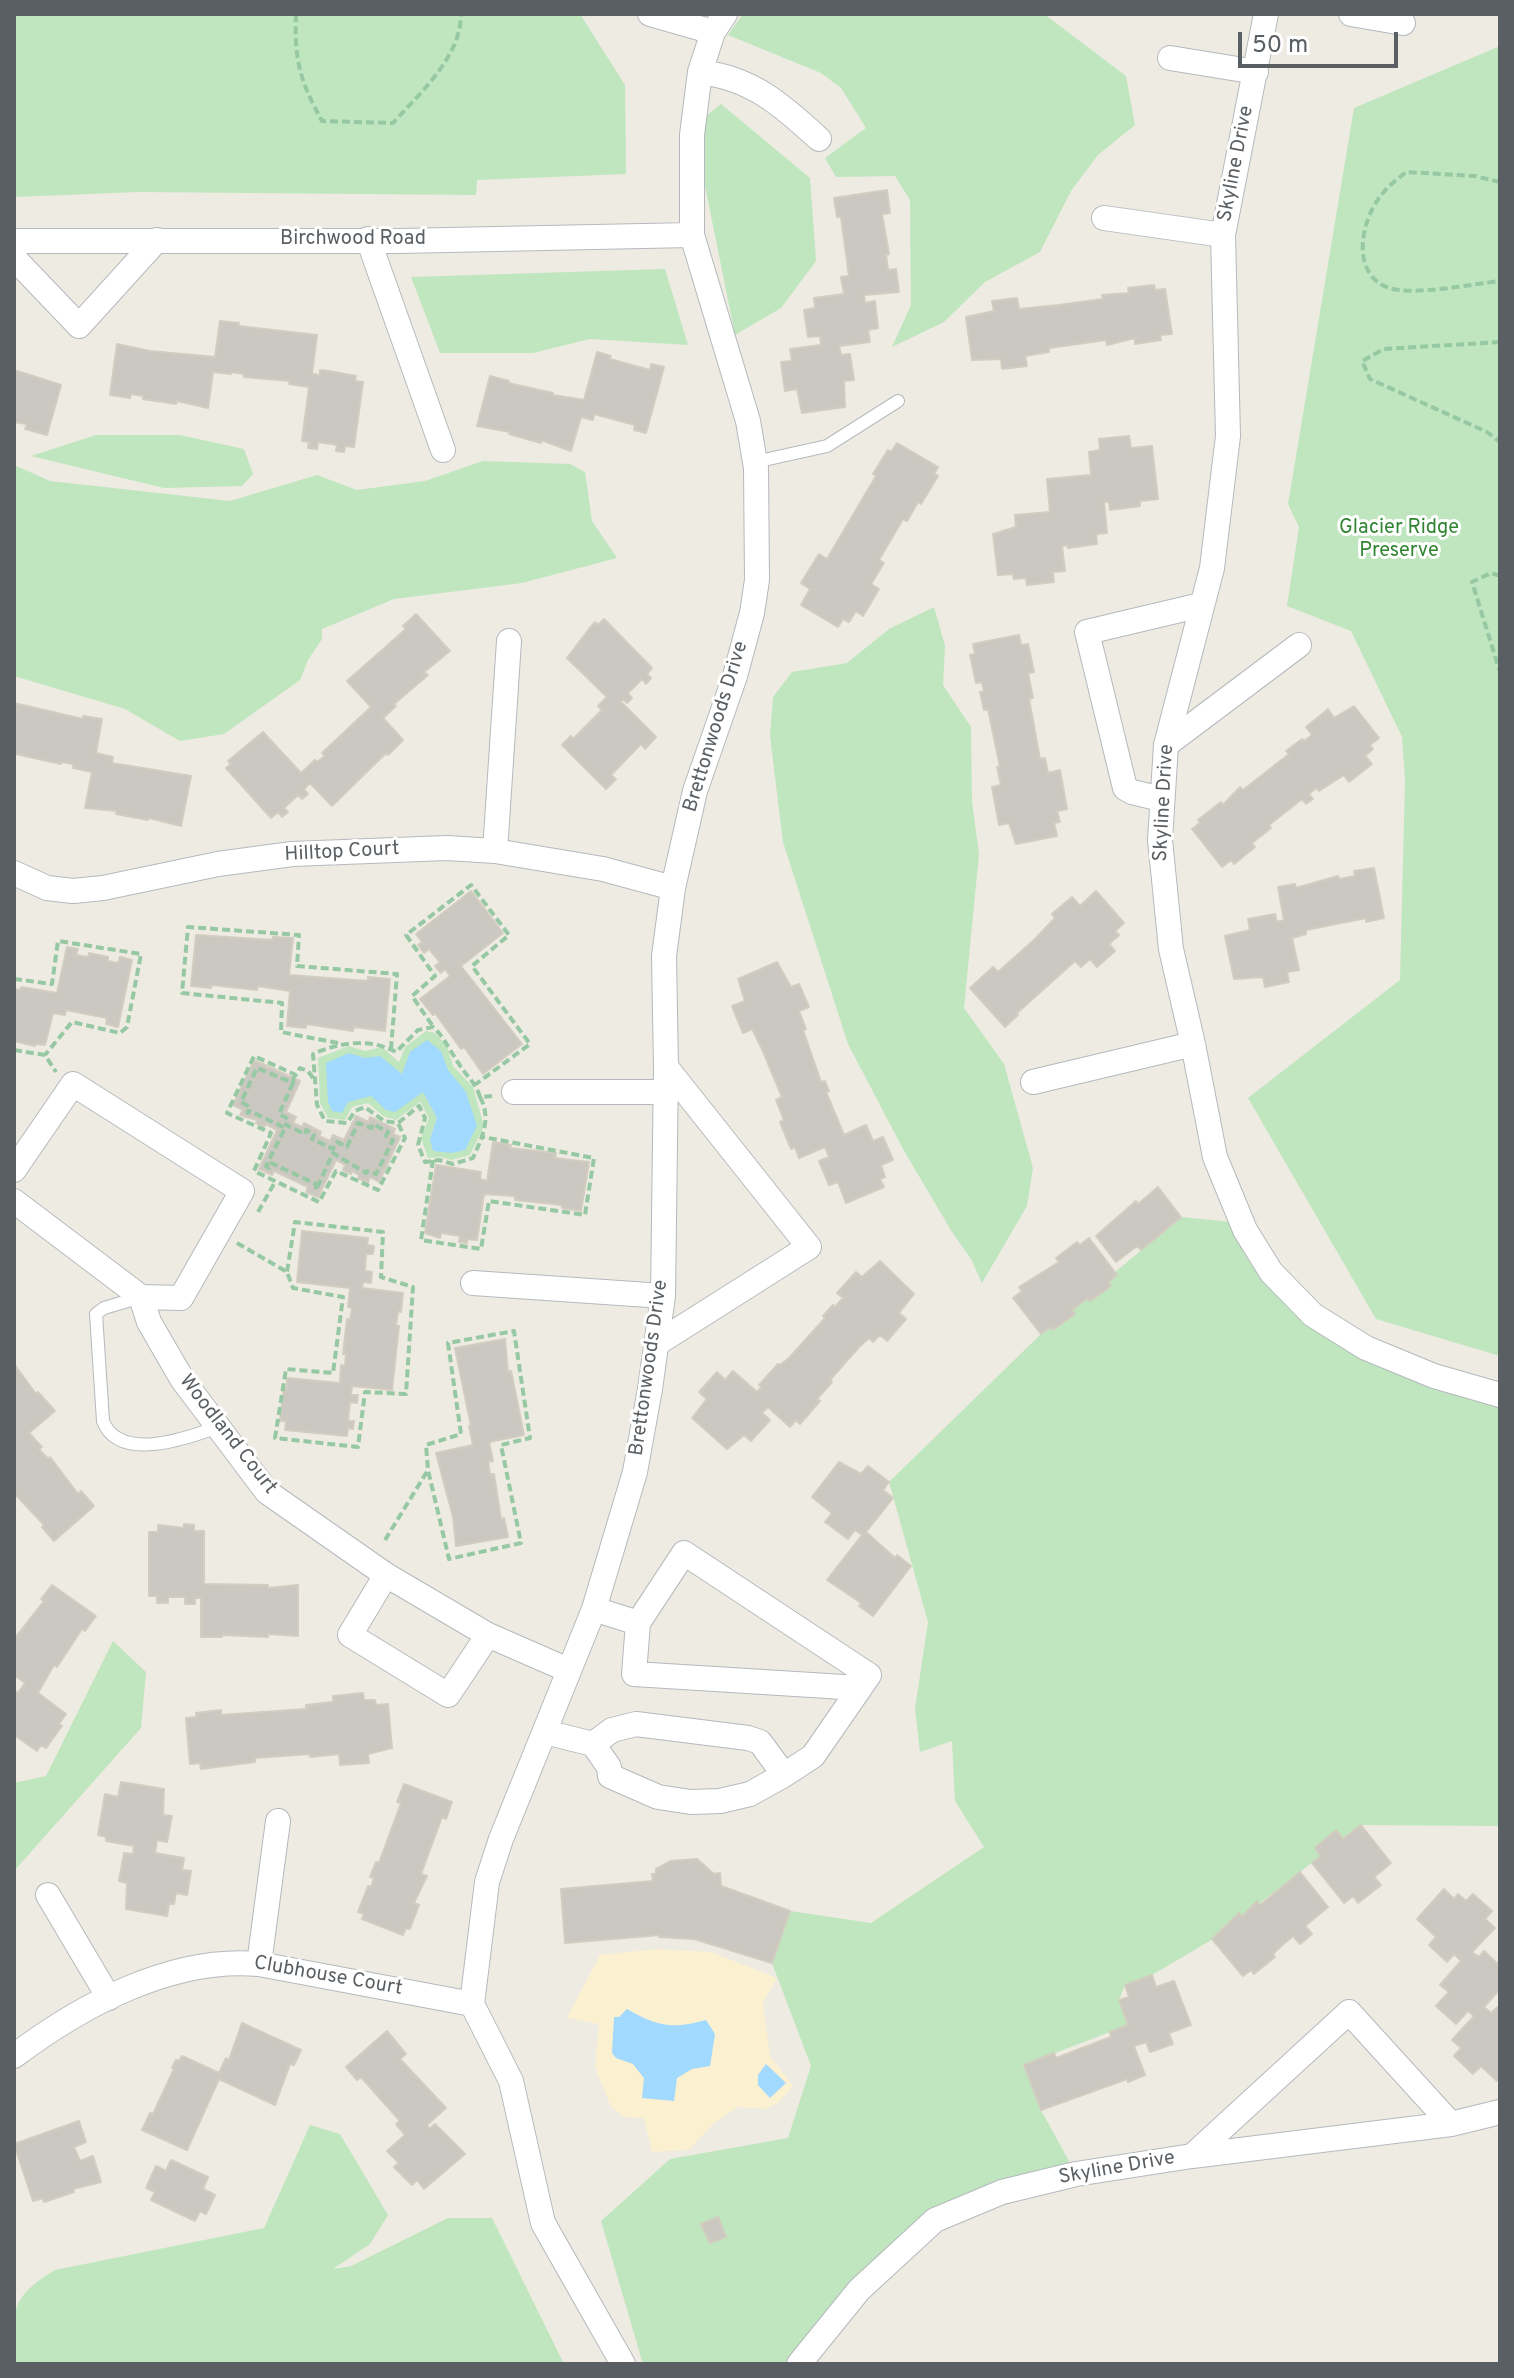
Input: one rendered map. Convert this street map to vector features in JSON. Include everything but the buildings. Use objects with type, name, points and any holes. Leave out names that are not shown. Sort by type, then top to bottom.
[{"type":"street","points":[[650,14],[719,23],[700,72],[692,135],[692,235]]},
{"type":"street","name":"Skyline Drive","points":[[1266,14],[1223,235],[1228,436],[1212,568],[1166,745],[1161,799],[1161,868],[1171,949],[1215,1157],[1245,1230],[1271,1272],[1313,1315],[1366,1348],[1434,1376],[1500,1395]]},
{"type":"street","points":[[1351,14],[1403,23]]},
{"type":"street","points":[[1170,58],[1256,72]]},
{"type":"street","points":[[700,72],[728,75],[780,103],[819,139]]},
{"type":"street","points":[[1104,218],[1223,235]]},
{"type":"street","name":"Birchwood Road","points":[[14,241],[692,235]]},
{"type":"street","name":"Brettonwoods Drive","points":[[472,2004],[487,1882],[501,1839],[594,1609],[635,1472],[663,1296],[664,956],[673,888],[695,791],[735,676],[752,613],[757,580],[755,462],[748,421],[692,235]]},
{"type":"street","points":[[368,239],[443,450]]},
{"type":"street","points":[[14,258],[79,326],[157,240]]},
{"type":"street","points":[[1161,799],[1125,788],[1087,632],[1201,605]]},
{"type":"street","points":[[495,851],[509,641]]},
{"type":"street","points":[[1166,745],[1299,645]]},
{"type":"street","name":"Hilltop Court","points":[[14,873],[47,888],[73,891],[103,888],[218,864],[292,854],[447,848],[495,851],[603,869],[673,888]]},
{"type":"street","points":[[1033,1082],[1193,1044]]},
{"type":"street","points":[[656,1344],[809,1247],[666,1067]]},
{"type":"street","points":[[14,1170],[73,1084],[242,1191],[181,1298],[141,1297],[14,1201]]},
{"type":"street","points":[[514,1092],[666,1092]]},
{"type":"street","points":[[473,1283],[663,1296]]},
{"type":"street","name":"Woodland Court","points":[[141,1297],[149,1322],[182,1379],[267,1492],[386,1575],[488,1635],[568,1670]]},
{"type":"street","points":[[545,1732],[593,1744],[609,1767],[610,1776],[658,1797],[691,1802],[720,1801],[750,1794],[813,1756],[869,1675],[684,1553],[638,1623],[634,1674],[860,1688]]},
{"type":"street","points":[[386,1575],[350,1635],[448,1695],[488,1635]]},
{"type":"street","points":[[594,1609],[638,1623]]},
{"type":"street","points":[[593,1744],[612,1730],[636,1724],[748,1738],[760,1742],[784,1775]]},
{"type":"street","points":[[259,1964],[278,1821]]},
{"type":"street","points":[[48,1895],[109,1998]]},
{"type":"street","name":"Clubhouse Court","points":[[14,2056],[37,2039],[109,1998],[154,1979],[230,1962],[259,1964],[472,2004]]},
{"type":"street","points":[[472,2004],[511,2081],[543,2223],[623,2364]]},
{"type":"street","points":[[1192,2156],[1349,2012],[1451,2124]]},
{"type":"street","name":"Skyline Drive","points":[[799,2364],[859,2290],[935,2220],[1002,2192],[1076,2174],[1192,2156],[1451,2124],[1500,2112]]},
{"type":"lane","points":[[755,462],[827,446],[898,401]]},
{"type":"lane","points":[[141,1297],[104,1308],[96,1314],[103,1421],[108,1432],[118,1440],[157,1444],[177,1442],[218,1427]]},
{"type":"path","points":[[296,14],[294,47],[303,87],[322,121],[393,123],[441,69],[461,27],[461,14]]},
{"type":"path","points":[[1500,182],[1475,176],[1406,172],[1382,193],[1370,212],[1363,234],[1362,253],[1369,274],[1388,287],[1409,291],[1500,281]]},
{"type":"path","points":[[1500,342],[1384,349],[1362,361],[1370,379],[1487,432],[1500,442]]},
{"type":"path","points":[[1500,576],[1491,573],[1472,582],[1500,672]]},
{"type":"path","points":[[341,1044],[313,1054],[317,1105],[325,1121],[347,1123],[355,1111],[365,1107],[384,1121],[398,1123],[419,1106],[425,1118],[418,1145],[425,1162],[433,1160],[453,1164],[473,1158],[487,1128],[483,1103],[476,1084],[461,1068],[444,1037],[433,1027],[412,996],[435,976],[406,935],[471,885],[509,935],[472,966],[530,1044],[476,1084]]},
{"type":"path","points":[[391,1049],[397,974],[297,966],[299,935],[188,927],[182,993],[282,1003],[281,1032],[341,1044],[381,1044],[396,1052],[418,1030],[433,1027]]},
{"type":"path","points":[[14,979],[52,984],[58,941],[141,954],[127,1027],[120,1033],[72,1022],[45,1055],[14,1050]]},
{"type":"path","points":[[294,1074],[254,1056],[227,1113],[271,1133],[254,1171],[319,1202],[336,1171],[378,1190],[405,1138],[398,1123]]},
{"type":"path","points":[[293,1083],[257,1068],[241,1102],[250,1107],[249,1114],[250,1111],[285,1128],[266,1166],[269,1168],[271,1163],[316,1184],[316,1190],[333,1153],[366,1173],[376,1174],[393,1140],[386,1136],[388,1132],[373,1124],[371,1128],[358,1123],[347,1147],[337,1142],[333,1149],[312,1139],[314,1135],[306,1130],[305,1134],[286,1125],[288,1119],[279,1114],[293,1083],[294,1074],[300,1068],[308,1071],[314,1080]]},
{"type":"path","points":[[480,1097],[514,1092]]},
{"type":"path","points":[[433,1160],[421,1240],[481,1249],[489,1201],[585,1215],[594,1158],[483,1137]]},
{"type":"path","points":[[237,1243],[287,1272],[293,1288],[343,1297],[333,1373],[286,1369],[275,1438],[358,1447],[365,1392],[406,1394],[413,1287],[381,1277],[383,1232],[295,1222],[287,1272]]},
{"type":"path","points":[[385,1540],[428,1470],[426,1445],[461,1434],[448,1343],[514,1331],[530,1438],[501,1445],[521,1543],[449,1559],[428,1470]]},
{"type":"green space","points":[[14,14],[580,14],[625,85],[626,174],[477,180],[476,195],[138,192],[14,197]]},
{"type":"green space","points":[[743,14],[1044,14],[1126,76],[1135,125],[1098,155],[1071,191],[1040,252],[985,282],[944,322],[892,347],[911,305],[910,200],[895,176],[836,177],[825,158],[866,128],[841,88],[821,73],[728,35]]},
{"type":"green space","name":"Glacier Ridge Preserve","points":[[1500,46],[1500,1356],[1376,1319],[1248,1098],[1400,980],[1405,780],[1402,737],[1351,631],[1287,606],[1299,527],[1288,504],[1354,108]]},
{"type":"green space","points":[[721,104],[810,178],[816,261],[781,308],[735,335],[693,126]]},
{"type":"green space","points":[[665,269],[688,345],[590,339],[533,353],[440,353],[411,277]]},
{"type":"green space","points":[[96,435],[180,435],[244,449],[253,474],[242,486],[164,488],[31,456]]},
{"type":"green space","points":[[483,461],[570,464],[585,472],[592,521],[617,558],[522,583],[394,599],[322,629],[322,639],[308,660],[300,680],[224,734],[180,741],[125,709],[14,676],[14,465],[50,481],[230,501],[317,475],[357,490],[425,481]]},
{"type":"green space","points":[[934,607],[945,646],[943,685],[971,727],[972,801],[979,854],[964,1008],[1004,1064],[1033,1168],[1027,1206],[982,1283],[971,1259],[903,1149],[848,1044],[783,842],[770,736],[773,697],[792,672],[847,663],[889,629]]},
{"type":"green space","points":[[426,1031],[435,1033],[447,1046],[453,1066],[473,1087],[484,1126],[470,1155],[451,1160],[428,1158],[421,1138],[429,1118],[420,1102],[396,1120],[383,1116],[368,1103],[352,1107],[345,1120],[328,1118],[320,1103],[318,1058],[349,1046],[365,1051],[382,1047],[399,1062],[405,1047]]},
{"type":"green space","points":[[1181,1217],[1242,1223],[1309,1311],[1500,1395],[1500,1826],[1361,1825],[1213,1939],[1152,1975],[1125,1985],[1119,2000],[1128,2025],[1024,2065],[1041,2110],[1076,2174],[935,2220],[799,2364],[643,2364],[601,2221],[670,2159],[788,2138],[811,2066],[772,1963],[790,1911],[871,1923],[984,1847],[955,1801],[952,1741],[920,1752],[915,1709],[928,1622],[889,1482],[1041,1334]]},
{"type":"green space","points":[[113,1641],[146,1672],[141,1728],[14,1871],[14,1783],[46,1776]]},
{"type":"green space","points":[[310,2125],[340,2134],[388,2215],[370,2244],[333,2269],[351,2266],[448,2218],[492,2218],[564,2364],[14,2364],[16,2308],[28,2290],[55,2270],[264,2228]]},
{"type":"sand","points":[[657,1949],[711,1952],[777,1978],[763,2002],[770,2056],[793,2086],[777,2104],[765,2109],[738,2107],[713,2124],[689,2150],[652,2152],[644,2118],[624,2117],[611,2107],[595,2067],[599,2024],[567,2018],[600,1955]]},
{"type":"water","points":[[427,1040],[441,1051],[448,1070],[466,1092],[477,1126],[465,1150],[452,1153],[433,1151],[430,1139],[437,1118],[423,1092],[395,1112],[386,1110],[371,1096],[348,1102],[342,1113],[332,1111],[328,1102],[326,1063],[349,1053],[365,1058],[380,1056],[402,1074],[410,1052]]},
{"type":"water","points":[[627,2009],[665,2025],[706,2020],[715,2034],[710,2066],[692,2069],[677,2078],[674,2101],[642,2098],[644,2078],[633,2064],[616,2058],[612,2053],[614,2017],[619,2017]]},
{"type":"water","points":[[766,2064],[786,2083],[770,2098],[758,2085],[758,2075]]}]
